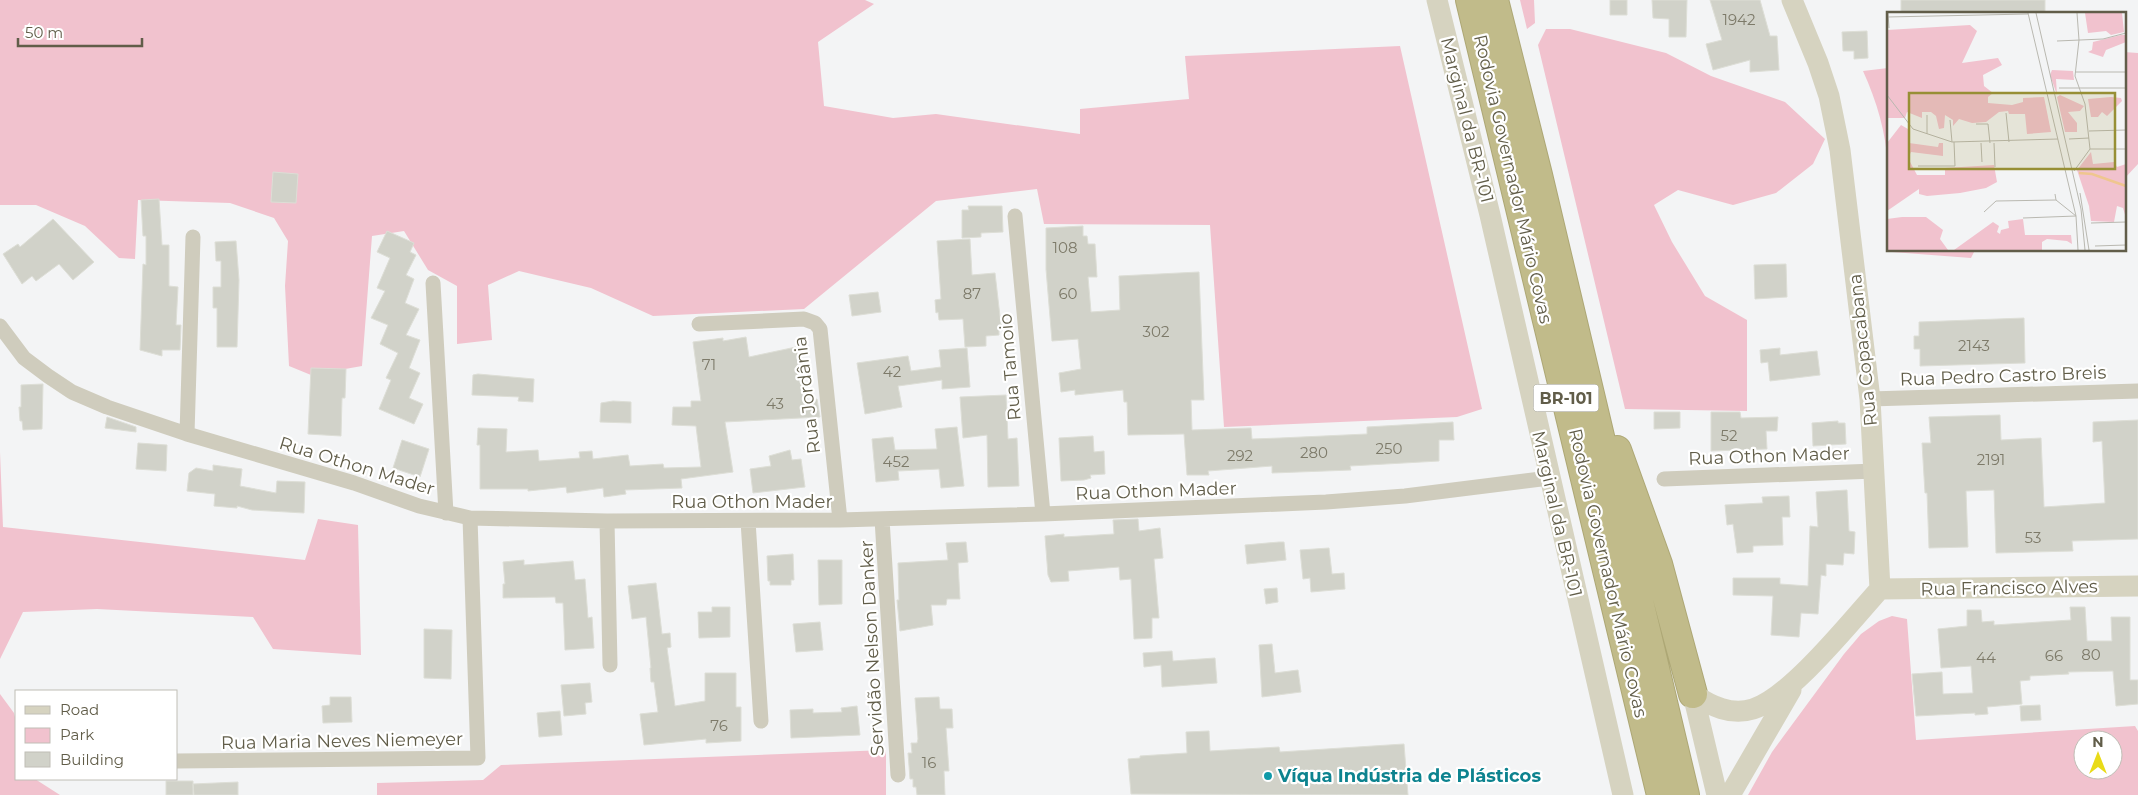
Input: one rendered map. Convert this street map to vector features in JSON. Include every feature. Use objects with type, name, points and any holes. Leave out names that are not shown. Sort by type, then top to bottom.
[{"type":"highway","name":"Rodovia Governador Mário Covas","points":[[1470,0],[1661,795]]},
{"type":"highway","name":"Rodovia Governador Mário Covas","points":[[1494,0],[1685,795]]},
{"type":"highway","points":[[1579,350],[1644,521],[1658,564],[1693,694]]},
{"type":"main road","name":"Marginal da BR-101","points":[[1437,0],[1490,215],[1623,795]]},
{"type":"main road","name":"Rua Copacabana","points":[[1792,0],[1818,63],[1835,123],[1842,168],[1870,399],[1880,589]]},
{"type":"main road","name":"Rua Francisco Alves","points":[[1880,589],[2138,586]]},
{"type":"main road","points":[[1693,694],[1714,707],[1734,711],[1752,710],[1768,704],[1799,677],[1880,589]]},
{"type":"main road","points":[[1730,795],[1799,677]]},
{"type":"main road","points":[[1693,694],[1717,795]]},
{"type":"street","name":"Rua Tamoio","points":[[1015,216],[1043,514]]},
{"type":"street","points":[[187,434],[193,237]]},
{"type":"street","points":[[433,283],[446,513]]},
{"type":"street","name":"Rua Jordânia","points":[[699,324],[804,319],[815,323],[820,329],[840,520]]},
{"type":"street","name":"Rua Othon Mader","points":[[0,326],[24,358],[72,392],[107,407],[187,434],[446,513],[470,518],[607,521],[748,521],[1043,514],[1326,502],[1405,496],[1549,478]]},
{"type":"street","name":"Rua Pedro Castro Breis","points":[[1870,399],[2138,391]]},
{"type":"street","name":"Rua Othon Mader","points":[[1664,480],[1875,471]]},
{"type":"street","name":"Rua Maria Neves Niemeyer","points":[[178,761],[478,758],[470,518]]},
{"type":"street","name":"Servidão Nelson Danker","points":[[882,519],[898,775]]},
{"type":"street","points":[[607,521],[610,665]]},
{"type":"street","points":[[748,521],[762,721]]},
{"type":"green space","points":[[0,0],[865,0],[874,4],[818,42],[824,106],[893,118],[936,114],[1080,134],[1080,109],[1189,99],[1185,56],[1400,46],[1482,409],[1457,417],[1224,427],[1210,225],[1044,224],[1037,189],[936,201],[804,309],[653,316],[591,288],[519,271],[488,285],[492,340],[457,344],[457,286],[428,270],[404,231],[372,236],[362,366],[311,375],[289,366],[285,286],[288,241],[274,218],[230,203],[138,200],[135,259],[119,258],[85,226],[36,205],[0,205]]},
{"type":"green space","points":[[1520,0],[1534,0],[1535,23],[1527,29]]},
{"type":"green space","points":[[1546,29],[1570,29],[1666,53],[1711,76],[1785,102],[1825,139],[1813,164],[1776,193],[1733,205],[1678,190],[1654,205],[1672,242],[1705,296],[1747,320],[1747,411],[1625,409],[1538,45]]},
{"type":"green space","points":[[2126,52],[2138,53],[2138,164],[2126,177]]},
{"type":"green space","points":[[1887,68],[1887,159],[1880,117],[1863,71]]},
{"type":"green space","points":[[1892,251],[1974,251],[1971,258]]},
{"type":"green space","points":[[0,452],[3,527],[305,560],[318,519],[358,525],[361,655],[273,649],[253,617],[97,609],[23,612],[0,659]]},
{"type":"green space","points":[[1892,616],[1907,619],[1916,740],[2135,726],[2138,731],[2138,795],[1748,795],[1772,752],[1844,654],[1861,634],[1879,621]]},
{"type":"green space","points":[[0,694],[15,717],[15,780],[37,780],[60,795],[0,795]]},
{"type":"green space","points":[[886,750],[886,795],[377,795],[377,783],[483,780],[501,765]]},
{"type":"building","points":[[1610,0],[1627,0],[1627,15],[1610,15]]},
{"type":"building","points":[[1652,0],[1687,0],[1686,37],[1669,37],[1669,19],[1653,18]]},
{"type":"building","points":[[1710,0],[1760,0],[1770,36],[1777,36],[1779,70],[1750,72],[1750,60],[1713,70],[1706,44],[1722,40]]},
{"type":"building","points":[[1901,0],[2045,0],[2045,12],[1901,12]]},
{"type":"building","points":[[1867,31],[1868,58],[1854,59],[1854,51],[1843,51],[1842,32]]},
{"type":"building","points":[[273,172],[298,174],[296,203],[271,202]]},
{"type":"building","points":[[159,199],[162,245],[169,245],[169,286],[178,287],[176,325],[181,325],[180,350],[162,350],[162,356],[140,350],[143,264],[146,265],[146,236],[143,236],[141,200]]},
{"type":"building","points":[[968,206],[1002,206],[1003,232],[981,233],[981,237],[962,238],[962,210],[969,210]]},
{"type":"building","points":[[53,219],[94,262],[73,280],[59,264],[36,281],[32,276],[22,284],[3,254],[18,244],[20,247]]},
{"type":"building","points":[[1083,226],[1083,236],[1087,236],[1088,244],[1095,244],[1097,277],[1088,277],[1091,312],[1120,310],[1119,276],[1199,272],[1204,400],[1191,400],[1192,430],[1251,428],[1252,439],[1367,434],[1367,427],[1453,422],[1454,440],[1439,440],[1439,461],[1350,466],[1351,470],[1272,473],[1272,466],[1208,471],[1209,475],[1187,475],[1184,434],[1128,435],[1127,402],[1124,402],[1123,390],[1075,395],[1075,390],[1061,392],[1059,373],[1081,369],[1078,339],[1052,341],[1046,269],[1046,228]]},
{"type":"building","points":[[387,231],[414,243],[410,252],[416,255],[406,275],[414,279],[405,303],[419,309],[406,335],[420,340],[409,368],[420,373],[409,398],[423,404],[414,424],[379,409],[391,380],[386,378],[398,353],[380,344],[388,325],[371,318],[385,291],[377,288],[390,258],[377,252]]},
{"type":"building","points":[[970,239],[972,275],[995,273],[1001,325],[999,325],[999,335],[986,336],[986,346],[965,347],[963,319],[939,320],[938,312],[936,313],[935,300],[941,299],[937,241]]},
{"type":"building","points":[[236,241],[239,280],[237,347],[217,347],[217,308],[213,308],[213,287],[221,287],[221,261],[216,261],[215,242]]},
{"type":"building","points":[[1786,264],[1787,297],[1755,299],[1754,265]]},
{"type":"building","points":[[878,292],[881,312],[852,316],[849,295]]},
{"type":"building","points":[[2024,318],[2025,363],[1920,366],[1920,349],[1914,349],[1914,336],[1919,336],[1919,322]]},
{"type":"building","points":[[746,337],[749,357],[796,347],[808,401],[817,399],[820,417],[725,422],[733,472],[681,479],[682,488],[625,490],[626,494],[604,497],[603,488],[567,493],[566,487],[528,491],[528,489],[480,489],[480,445],[477,445],[478,428],[507,429],[506,452],[538,450],[539,461],[580,458],[579,452],[592,451],[593,459],[628,455],[630,466],[663,464],[664,468],[701,467],[696,426],[672,425],[673,407],[691,407],[691,401],[701,401],[693,342],[723,338],[723,341]]},
{"type":"building","points":[[967,348],[970,387],[942,389],[942,380],[898,386],[902,407],[865,414],[857,363],[908,356],[911,371],[941,367],[939,350]]},
{"type":"building","points":[[1780,348],[1780,355],[1817,351],[1820,375],[1770,381],[1768,362],[1761,363],[1760,350]]},
{"type":"building","points":[[311,368],[346,369],[345,398],[342,398],[341,436],[308,434]]},
{"type":"building","points":[[473,375],[534,379],[533,402],[518,401],[519,397],[472,395]]},
{"type":"building","points":[[43,384],[42,429],[23,430],[19,407],[21,407],[21,385]]},
{"type":"building","points":[[1006,395],[1008,439],[1017,438],[1019,486],[988,487],[987,435],[963,438],[960,397]]},
{"type":"building","points":[[613,401],[631,402],[631,423],[600,422],[601,403]]},
{"type":"building","points":[[1654,412],[1680,412],[1680,428],[1654,429]]},
{"type":"building","points":[[1711,412],[1740,412],[1741,418],[1778,417],[1777,431],[1766,431],[1767,449],[1711,451]]},
{"type":"building","points":[[2000,415],[2001,440],[2041,438],[2044,507],[2105,503],[2102,441],[2093,442],[2093,422],[2138,420],[2138,539],[2072,541],[2073,551],[1996,553],[1994,490],[1966,491],[1968,547],[1929,548],[1927,493],[1925,493],[1922,443],[1931,443],[1929,417]]},
{"type":"building","points":[[107,417],[136,427],[136,432],[105,428]]},
{"type":"building","points":[[1838,421],[1838,423],[1845,423],[1846,444],[1813,446],[1812,423]]},
{"type":"building","points":[[957,427],[964,486],[941,488],[939,469],[898,471],[899,480],[876,482],[872,439],[893,437],[895,450],[937,449],[935,429]]},
{"type":"building","points":[[1093,436],[1094,452],[1104,451],[1105,474],[1090,475],[1091,478],[1084,480],[1061,481],[1059,438]]},
{"type":"building","points":[[402,440],[429,449],[420,477],[393,468]]},
{"type":"building","points":[[138,443],[167,445],[166,471],[136,469]]},
{"type":"building","points":[[790,450],[792,460],[801,459],[805,487],[753,493],[750,469],[771,466],[769,456]]},
{"type":"building","points":[[213,465],[242,469],[240,486],[276,493],[277,481],[305,482],[304,513],[252,510],[237,506],[237,508],[214,506],[215,494],[187,491],[189,473],[196,468],[213,471]]},
{"type":"building","points":[[1847,490],[1849,531],[1855,532],[1854,554],[1844,553],[1843,565],[1826,564],[1826,576],[1821,575],[1818,614],[1801,613],[1799,637],[1771,635],[1773,596],[1733,595],[1733,578],[1780,578],[1780,584],[1808,586],[1810,526],[1818,527],[1816,492]]},
{"type":"building","points":[[1789,496],[1790,517],[1782,517],[1783,545],[1753,546],[1753,552],[1737,553],[1733,524],[1727,525],[1725,505],[1763,503],[1762,497]]},
{"type":"building","points":[[1138,519],[1139,531],[1160,528],[1163,558],[1154,559],[1159,618],[1152,618],[1152,638],[1134,639],[1131,579],[1120,580],[1119,567],[1068,571],[1069,581],[1051,582],[1048,575],[1045,536],[1064,534],[1064,537],[1114,534],[1113,520]]},
{"type":"building","points":[[966,542],[968,562],[958,563],[960,599],[947,599],[946,605],[931,605],[933,625],[900,631],[897,600],[899,600],[898,563],[948,560],[946,543]]},
{"type":"building","points":[[1284,542],[1286,560],[1247,564],[1245,545]]},
{"type":"building","points":[[1329,548],[1332,574],[1344,573],[1345,589],[1311,592],[1310,578],[1303,579],[1300,550]]},
{"type":"building","points":[[793,554],[794,580],[791,580],[791,585],[770,585],[770,581],[768,581],[767,556]]},
{"type":"building","points":[[524,560],[524,565],[573,561],[575,580],[585,579],[588,618],[592,617],[594,648],[565,650],[563,603],[556,603],[555,597],[503,598],[503,584],[505,584],[503,562]]},
{"type":"building","points":[[818,560],[842,560],[842,604],[819,605]]},
{"type":"building","points":[[656,583],[662,634],[670,633],[671,647],[667,648],[675,706],[705,701],[705,673],[736,673],[736,707],[741,707],[741,741],[706,743],[706,739],[644,745],[640,714],[658,712],[654,682],[651,682],[646,617],[632,619],[628,586]]},
{"type":"building","points":[[1277,588],[1278,602],[1266,604],[1264,589]]},
{"type":"building","points":[[712,607],[730,607],[730,637],[699,638],[698,612],[712,612]]},
{"type":"building","points":[[2070,607],[2085,607],[2087,641],[2112,641],[2111,617],[2130,617],[2130,680],[2138,680],[2138,704],[2116,706],[2113,671],[2068,672],[2069,674],[2030,676],[2030,680],[2020,681],[2022,704],[1987,707],[1988,714],[1916,716],[1912,674],[1942,672],[1943,694],[1973,693],[1971,666],[1941,668],[1938,629],[1967,626],[1967,610],[1981,610],[1982,622],[1994,621],[1994,625],[2071,620]]},
{"type":"building","points":[[820,622],[823,650],[796,652],[793,624]]},
{"type":"building","points":[[424,629],[452,630],[451,679],[424,678]]},
{"type":"building","points":[[1272,644],[1275,673],[1298,670],[1301,692],[1262,697],[1259,645]]},
{"type":"building","points":[[1172,651],[1173,661],[1215,658],[1217,683],[1162,687],[1161,665],[1144,667],[1143,653]]},
{"type":"building","points":[[590,683],[592,702],[585,703],[586,714],[564,716],[561,685]]},
{"type":"building","points":[[330,697],[351,697],[352,722],[323,723],[322,706],[330,705]]},
{"type":"building","points":[[939,697],[940,709],[952,709],[953,728],[946,728],[949,771],[944,771],[945,795],[917,795],[916,787],[913,787],[913,779],[910,779],[908,753],[912,753],[911,743],[917,743],[918,739],[915,698]]},
{"type":"building","points":[[2040,705],[2041,720],[2021,721],[2020,706]]},
{"type":"building","points":[[857,706],[860,735],[791,738],[790,710],[813,709],[813,713],[842,712],[841,708]]},
{"type":"building","points":[[560,711],[562,735],[539,737],[537,713]]},
{"type":"building","name":"Víqua Indústria de Plásticos","points":[[1209,731],[1210,751],[1279,747],[1280,752],[1404,744],[1408,795],[1131,794],[1128,759],[1140,758],[1140,756],[1187,753],[1186,732]]},
{"type":"building","points":[[166,781],[193,781],[193,795],[166,795]]},
{"type":"building","points":[[238,782],[238,795],[194,795],[193,784]]},
{"type":"place","name":"Víqua Indústria de Plásticos","points":[[1268,776]]}]
